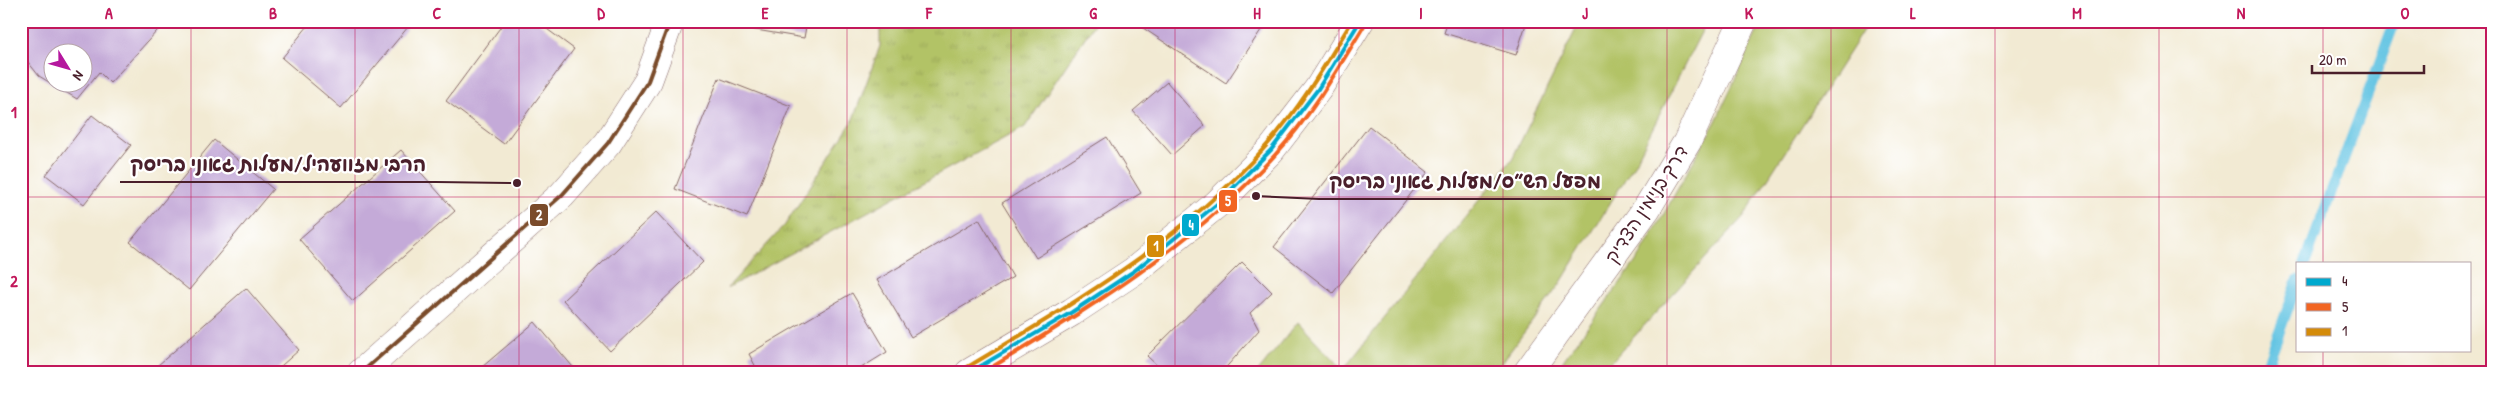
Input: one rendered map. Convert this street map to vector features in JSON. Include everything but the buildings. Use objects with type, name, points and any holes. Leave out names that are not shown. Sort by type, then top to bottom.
[{"type":"street","points":[[360,373],[562,195],[608,143],[648,81],[670,21]]},
{"type":"street","points":[[969,373],[1072,312],[1134,272],[1217,204],[1271,150],[1318,89],[1360,21]]},
{"type":"street","name":"דרך בנימין הצדיק","points":[[1527,373],[1647,208],[1687,142],[1743,21]]},
{"type":"green space","points":[[880,21],[1096,21],[1025,127],[727,288],[785,225],[852,122],[880,46]]},
{"type":"green space","points":[[1580,21],[1707,21],[1635,163],[1560,284],[1494,373],[1257,373],[1298,322],[1343,370],[1512,159]]},
{"type":"green space","points":[[1762,21],[1869,21],[1744,216],[1601,373],[1554,373],[1640,256],[1716,121]]},
{"type":"waterway","points":[[2305,262],[2395,21]]},
{"type":"waterway","points":[[2264,373],[2296,286]]},
{"type":"transit line","name":"2","points":[[361,373],[562,195],[608,143],[648,81],[670,21]]},
{"type":"transit line","name":"1","points":[[966,368],[1046,320],[1125,268],[1163,241],[1234,180],[1266,146],[1290,116],[1352,21]]},
{"type":"transit line","name":"4","points":[[969,373],[1072,312],[1134,271],[1217,204],[1271,150],[1318,89],[1360,21]]},
{"type":"transit line","name":"5","points":[[982,373],[1099,300],[1174,247],[1209,219],[1243,188],[1288,140],[1323,92],[1365,24]]},
{"type":"place","name":"הרבי מזוועהיל/מעלות גאוני בריסק","points":[[517,183]]},
{"type":"place","name":"מפעל הש״ס/מעלות גאוני בריסק","points":[[1256,196]]}]
